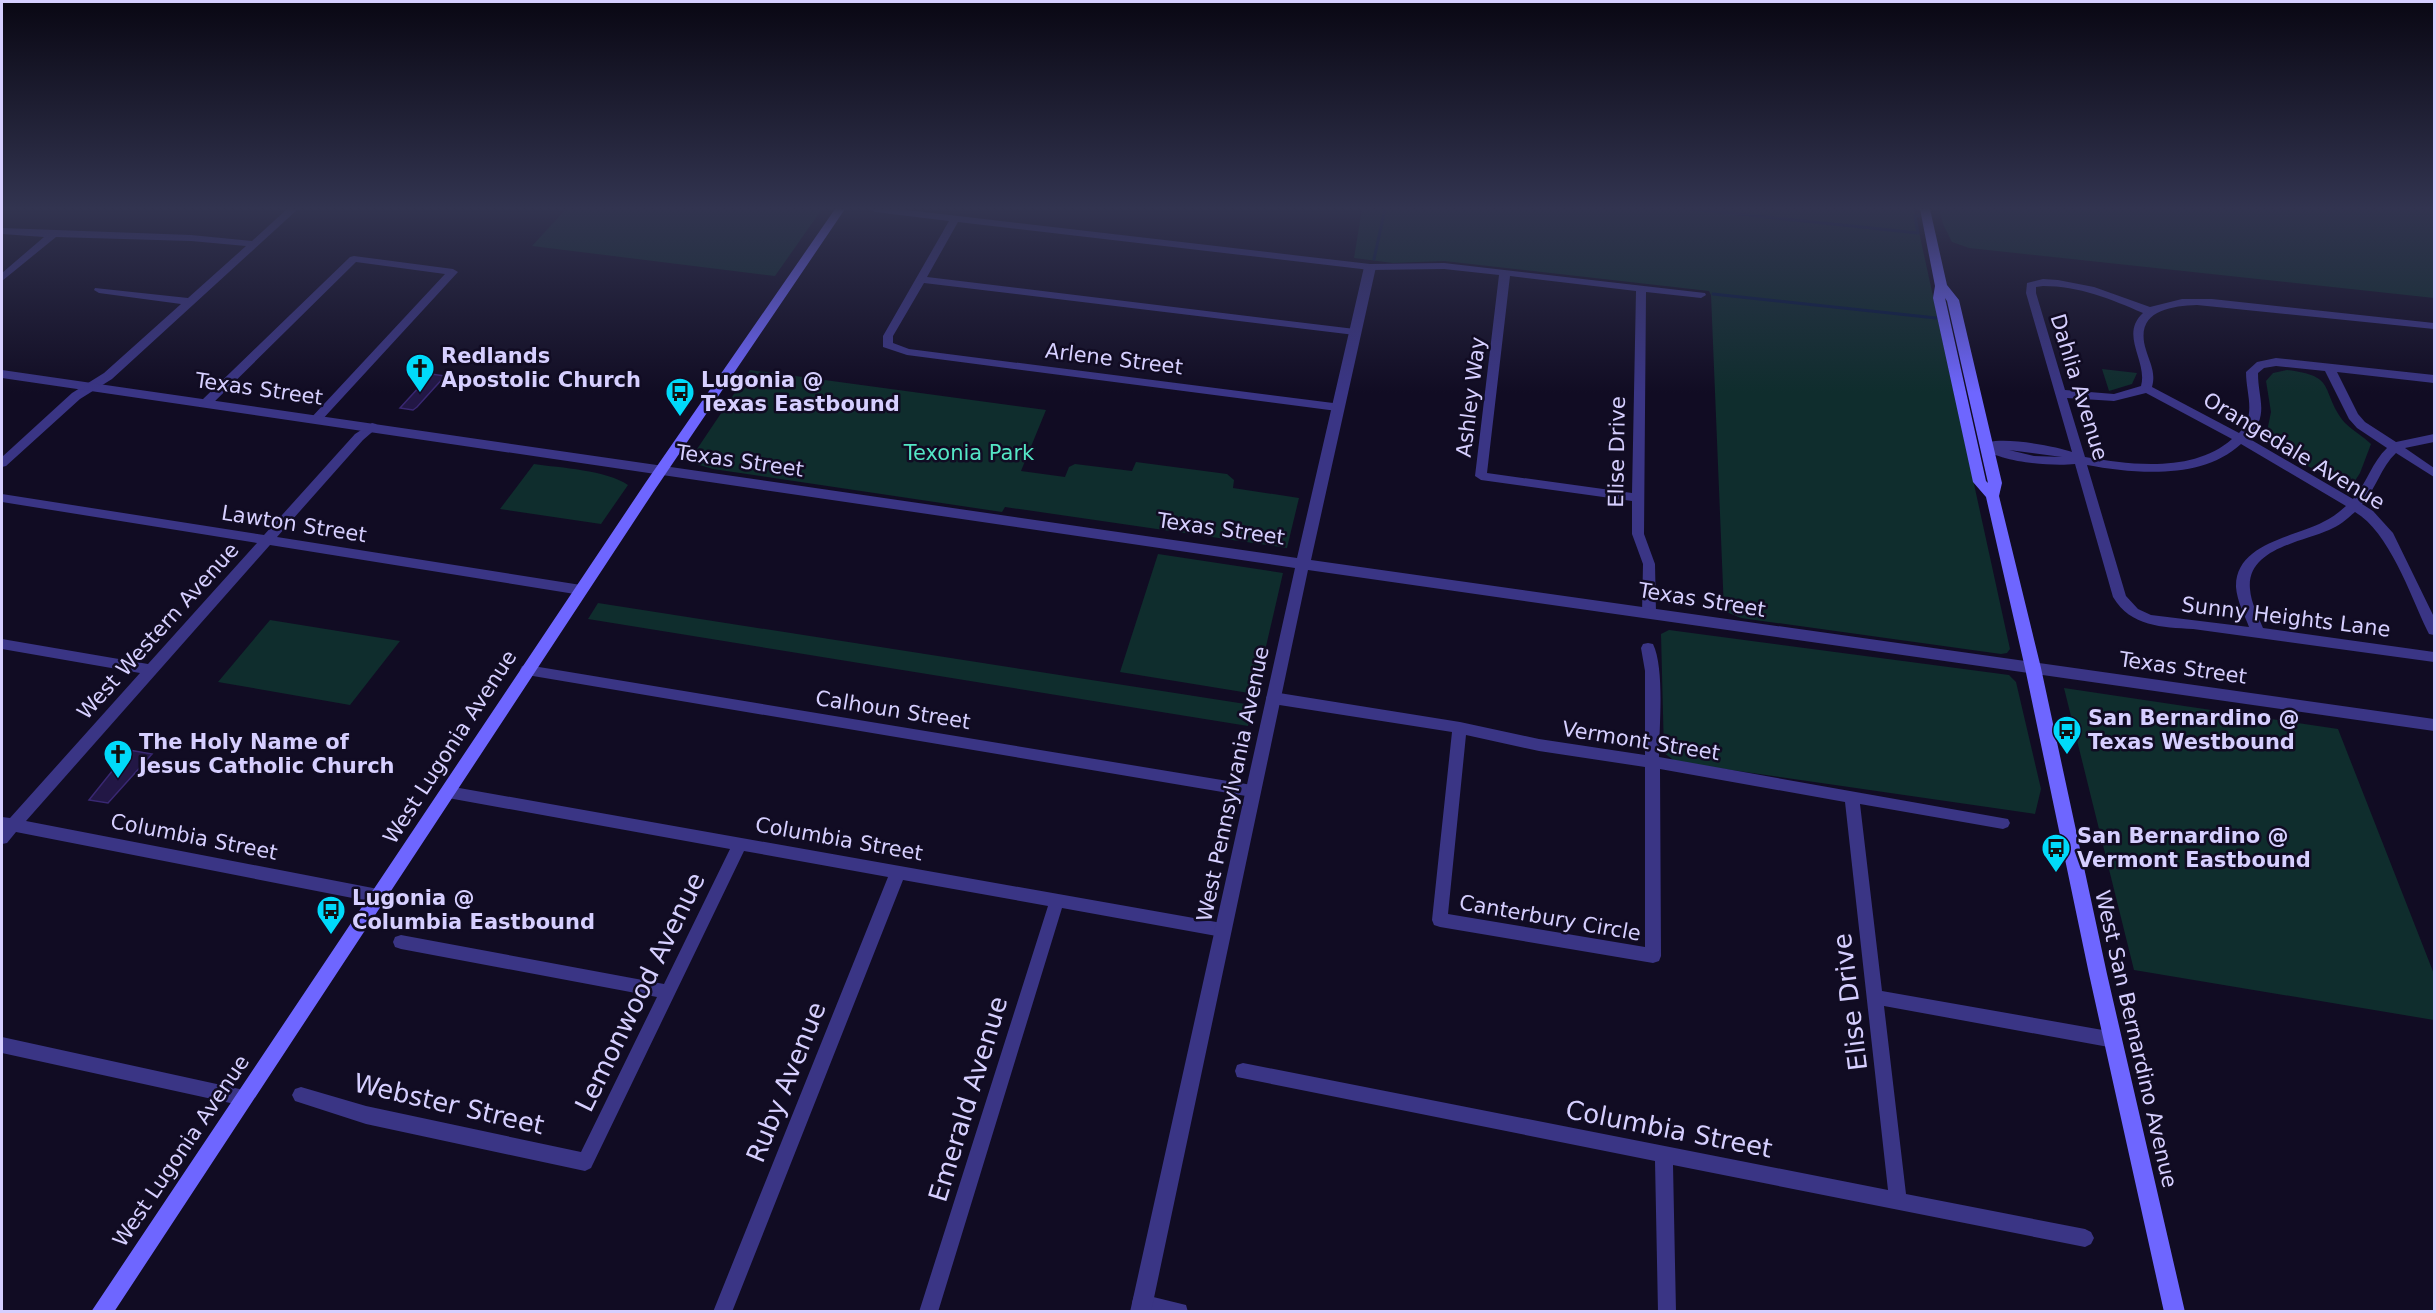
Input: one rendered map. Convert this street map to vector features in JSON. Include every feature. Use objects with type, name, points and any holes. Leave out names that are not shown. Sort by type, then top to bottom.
[{"type":"main road","name":"West Lugonia Avenue","points":[[101,1311],[527,670],[798,270]]},
{"type":"main road","name":"West San Bernardino Avenue","points":[[1938,270],[1941,286],[1939,298],[1980,482],[1992,496]]},
{"type":"main road","name":"West San Bernardino Avenue","points":[[1941,286],[1953,300],[1995,483],[1992,496],[2033,668],[2092,951],[2175,1311]]},
{"type":"main road","points":[[1955,372],[1962,380],[1976,436],[1986,446]]},
{"type":"street","points":[[2,463],[76,396],[108,375],[226,270]]},
{"type":"street","points":[[206,403],[342,270]]},
{"type":"street","points":[[316,418],[453,272],[440,270]]},
{"type":"street","points":[[925,270],[920,279],[1354,332]]},
{"type":"street","name":"West Pennsylvania Avenue","points":[[1141,1307],[1252,790],[1369,270]]},
{"type":"street","points":[[1487,270],[1701,295]]},
{"type":"street","name":"Ashley Way","points":[[1505,272],[1481,476],[1639,498]]},
{"type":"street","name":"Arlene Street","points":[[920,279],[890,331],[888,345],[906,352],[1337,407]]},
{"type":"street","name":"Dahlia Avenue","points":[[2133,615],[2125,607],[2120,597],[2031,293],[2031,285],[2040,281],[2082,288],[2112,295],[2149,311]]},
{"type":"street","name":"Elise Drive","points":[[1641,289],[1638,534],[1650,571],[1649,614]]},
{"type":"street","points":[[99,290],[191,302]]},
{"type":"street","points":[[2060,393],[2110,398],[2130,396],[2146,388],[2149,371],[2139,343],[2141,320],[2149,311],[2168,304],[2191,301],[2434,326]]},
{"type":"street","points":[[1986,446],[2010,456],[2062,462],[2080,460],[2141,467],[2169,466],[2209,460],[2232,448],[2241,439],[2254,423],[2256,402],[2252,384],[2253,372],[2261,365],[2276,362],[2434,379]]},
{"type":"street","points":[[2329,368],[2353,416],[2361,425],[2434,473]]},
{"type":"street","name":"Texas Street","points":[[2,374],[1649,614],[2434,725]]},
{"type":"street","name":"Orangedale Avenue","points":[[2146,388],[2241,439],[2369,514],[2387,533],[2434,630]]},
{"type":"street","name":"West Western Avenue","points":[[2,838],[7,824],[151,670],[359,437],[372,427]]},
{"type":"street","points":[[2258,633],[2244,595],[2244,574],[2255,558],[2282,541],[2336,521],[2356,505],[2371,485],[2386,455],[2395,447],[2434,438]]},
{"type":"street","name":"Lawton Street","points":[[2,498],[581,590]]},
{"type":"street","name":"Sunny Heights Lane","points":[[2133,615],[2156,622],[2258,633],[2434,657]]},
{"type":"street","points":[[2,644],[151,670]]},
{"type":"street","points":[[1648,648],[1652,671],[1653,762]]},
{"type":"street","name":"Calhoun Street","points":[[527,670],[1252,790]]},
{"type":"street","name":"Vermont Street","points":[[1273,698],[1460,728],[1539,745],[1653,762],[2003,823]]},
{"type":"street","name":"Canterbury Circle","points":[[1460,728],[1440,920],[1653,956],[1653,762]]},
{"type":"street","name":"Columbia Street","points":[[448,792],[1222,930]]},
{"type":"street","name":"Elise Drive","points":[[1852,798],[1898,1200]]},
{"type":"street","name":"Columbia Street","points":[[7,824],[378,896]]},
{"type":"street","name":"Lemonwood Avenue","points":[[585,1162],[740,844]]},
{"type":"street","name":"Ruby Avenue","points":[[722,1311],[898,872]]},
{"type":"street","name":"Emerald Avenue","points":[[928,1311],[1057,902]]},
{"type":"street","points":[[401,942],[668,992]]},
{"type":"street","points":[[1874,997],[2114,1040]]},
{"type":"street","points":[[2,1045],[244,1098]]},
{"type":"street","name":"Columbia Street","points":[[1243,1071],[2085,1238]]},
{"type":"street","name":"Webster Street","points":[[301,1095],[366,1115],[585,1162]]},
{"type":"street","points":[[1664,1154],[1667,1311]]},
{"type":"street","points":[[1141,1307],[1179,1311]]},
{"type":"green space","points":[[729,270],[779,270],[775,276]]},
{"type":"green space","points":[[1526,270],[1927,270],[2010,649],[2007,653],[1741,618],[1724,611],[1711,295],[1709,291]]},
{"type":"green space","points":[[2176,270],[2434,270],[2434,298]]},
{"type":"green space","points":[[2102,369],[2137,373],[2132,384],[2109,391]]},
{"type":"green space","name":"Texonia Park","points":[[750,370],[1046,410],[1021,471],[1065,477],[1069,467],[1075,464],[1132,471],[1136,462],[1227,474],[1234,480],[1233,488],[1299,498],[1287,548],[1005,507],[1002,512],[713,469],[696,464],[693,455]]},
{"type":"green space","points":[[2287,370],[2314,376],[2321,381],[2345,423],[2371,444],[2360,473],[2351,487],[2342,486],[2265,441],[2271,412],[2266,381],[2273,373]]},
{"type":"green space","points":[[534,464],[596,473],[628,485],[601,524],[500,509]]},
{"type":"green space","points":[[1158,554],[1283,573],[1255,694],[1120,672]]},
{"type":"green space","points":[[598,603],[1252,705],[1248,726],[588,619]]},
{"type":"green space","points":[[270,620],[400,641],[350,705],[218,682]]},
{"type":"green space","points":[[1669,630],[2009,675],[2016,682],[2041,789],[2035,814],[1676,762],[1664,753],[1661,634]]},
{"type":"green space","points":[[2064,688],[2338,729],[2434,974],[2434,1020],[2134,970]]},
{"type":"building","name":"Redlands Apostolic Church","points":[[431,374],[445,376],[413,410],[400,408]]},
{"type":"building","name":"The Holy Name of Jesus Catholic Church","points":[[129,750],[152,754],[108,803],[89,800]]},
{"type":"waterway","points":[[1713,294],[1936,318]]},
{"type":"place","name":"Redlands Apostolic Church","points":[[420,394]]},
{"type":"place","name":"Lugonia @ Texas Eastbound","points":[[680,418]]},
{"type":"place","name":"San Bernardino @ Texas Westbound","points":[[2067,756]]},
{"type":"place","name":"The Holy Name of Jesus Catholic Church","points":[[118,780]]},
{"type":"place","name":"San Bernardino @ Vermont Eastbound","points":[[2056,874]]},
{"type":"place","name":"Lugonia @ Columbia Eastbound","points":[[331,936]]}]
